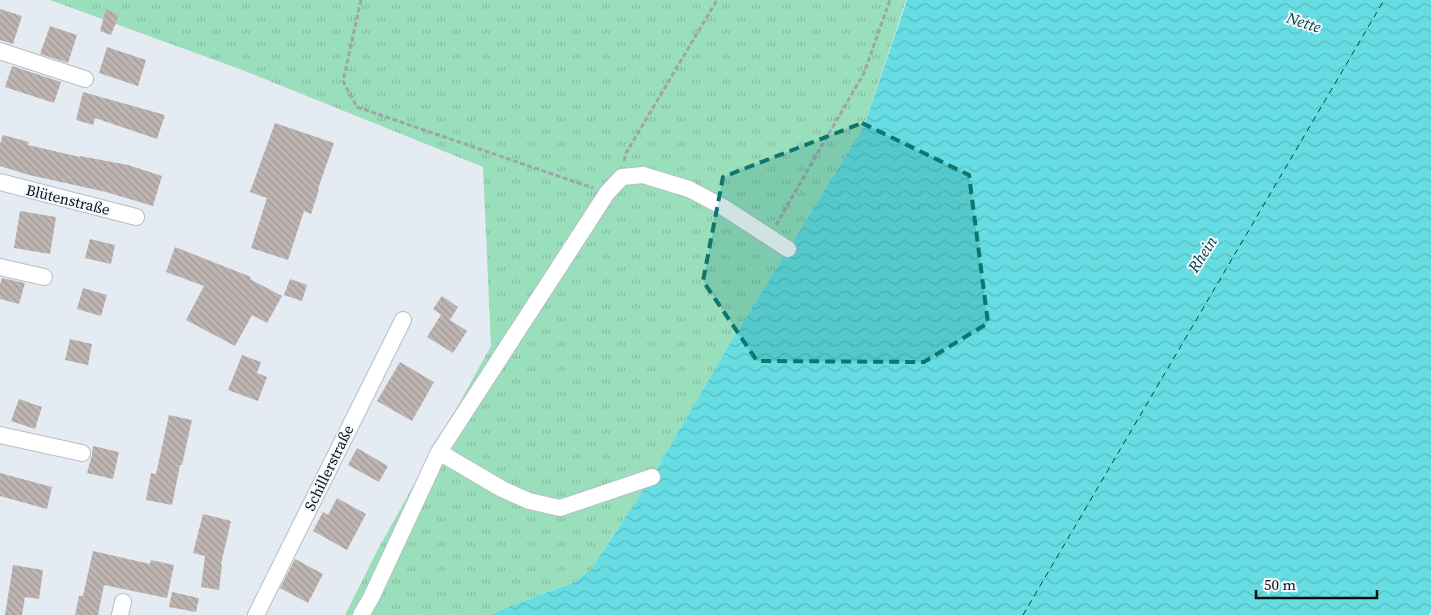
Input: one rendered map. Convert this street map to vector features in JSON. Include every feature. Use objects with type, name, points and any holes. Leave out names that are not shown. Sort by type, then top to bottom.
[{"type":"street","points":[[0,51],[85,79]]},
{"type":"street","points":[[362,615],[439,452],[607,193],[622,177],[643,175],[689,189],[723,207],[788,249]]},
{"type":"street","name":"Blütenstraße","points":[[0,182],[136,217]]},
{"type":"street","points":[[0,267],[44,277]]},
{"type":"street","name":"Schillerstraße","points":[[256,615],[403,320]]},
{"type":"street","points":[[0,435],[82,453]]},
{"type":"street","points":[[439,452],[502,489],[529,501],[560,508],[652,477]]},
{"type":"path","points":[[361,0],[343,81],[357,107],[607,193]]},
{"type":"path","points":[[622,177],[626,153],[717,0]]},
{"type":"path","points":[[770,236],[864,73],[890,0]]},
{"type":"highlighted area","points":[[862,123],[969,175],[988,323],[924,362],[757,361],[703,281],[723,177]]},
{"type":"green space","points":[[50,0],[906,0],[864,126],[726,350],[652,477],[592,568],[575,582],[490,615],[345,615],[377,551],[491,346],[483,167],[245,71]]},
{"type":"water","points":[[907,0],[1431,0],[1431,611],[1429,615],[490,615],[575,582],[592,568],[652,477],[726,350],[864,126]]},
{"type":"building","points":[[0,9],[22,16],[13,44],[0,40]]},
{"type":"building","points":[[106,9],[119,15],[111,35],[100,31]]},
{"type":"building","points":[[50,26],[77,35],[68,63],[40,54]]},
{"type":"building","points":[[107,47],[146,60],[138,86],[99,73]]},
{"type":"building","points":[[12,66],[61,82],[54,103],[5,87]]},
{"type":"building","points":[[83,92],[165,115],[157,139],[95,118],[93,125],[76,120]]},
{"type":"building","points":[[275,123],[334,143],[311,214],[304,211],[288,260],[251,248],[267,198],[250,192]]},
{"type":"building","points":[[3,135],[29,142],[28,145],[80,157],[128,165],[162,176],[153,206],[106,192],[29,175],[0,166],[0,144]]},
{"type":"building","points":[[20,211],[56,217],[50,254],[14,248]]},
{"type":"building","points":[[90,239],[115,245],[111,264],[85,258]]},
{"type":"building","points":[[175,247],[251,277],[250,279],[282,296],[267,323],[252,315],[235,346],[186,320],[204,286],[166,272]]},
{"type":"building","points":[[2,278],[25,283],[19,304],[0,299]]},
{"type":"building","points":[[290,279],[307,285],[302,301],[284,295]]},
{"type":"building","points":[[83,288],[107,295],[101,316],[77,309]]},
{"type":"building","points":[[442,296],[458,307],[450,320],[467,331],[453,353],[427,337],[441,315],[446,318],[433,309]]},
{"type":"building","points":[[70,339],[92,344],[88,365],[65,360]]},
{"type":"building","points":[[242,355],[261,362],[257,373],[267,377],[258,401],[228,390]]},
{"type":"building","points":[[400,362],[434,382],[412,421],[377,401]]},
{"type":"building","points":[[19,399],[42,407],[35,429],[11,421]]},
{"type":"building","points":[[169,415],[192,420],[172,505],[146,500],[151,473],[156,474]]},
{"type":"building","points":[[93,446],[119,452],[113,479],[87,473]]},
{"type":"building","points":[[357,448],[388,466],[379,482],[348,465]]},
{"type":"building","points":[[0,473],[52,487],[47,509],[0,496]]},
{"type":"building","points":[[337,498],[366,514],[347,550],[313,531],[323,512],[328,515]]},
{"type":"building","points":[[203,514],[231,521],[221,564],[219,590],[201,587],[205,556],[193,553]]},
{"type":"building","points":[[93,551],[150,564],[151,560],[174,565],[167,598],[104,585],[98,615],[75,615],[79,596],[83,596]]},
{"type":"building","points":[[295,559],[323,574],[308,603],[280,588]]},
{"type":"building","points":[[13,565],[43,570],[39,599],[25,597],[22,615],[5,615]]},
{"type":"building","points":[[172,592],[199,598],[196,612],[169,607]]},
{"type":"ferry route","points":[[1023,615],[1384,0]]},
{"type":"water label","name":"Nette","points":[[1304,22]]},
{"type":"water label","name":"Rhein","points":[[1202,254]]}]
